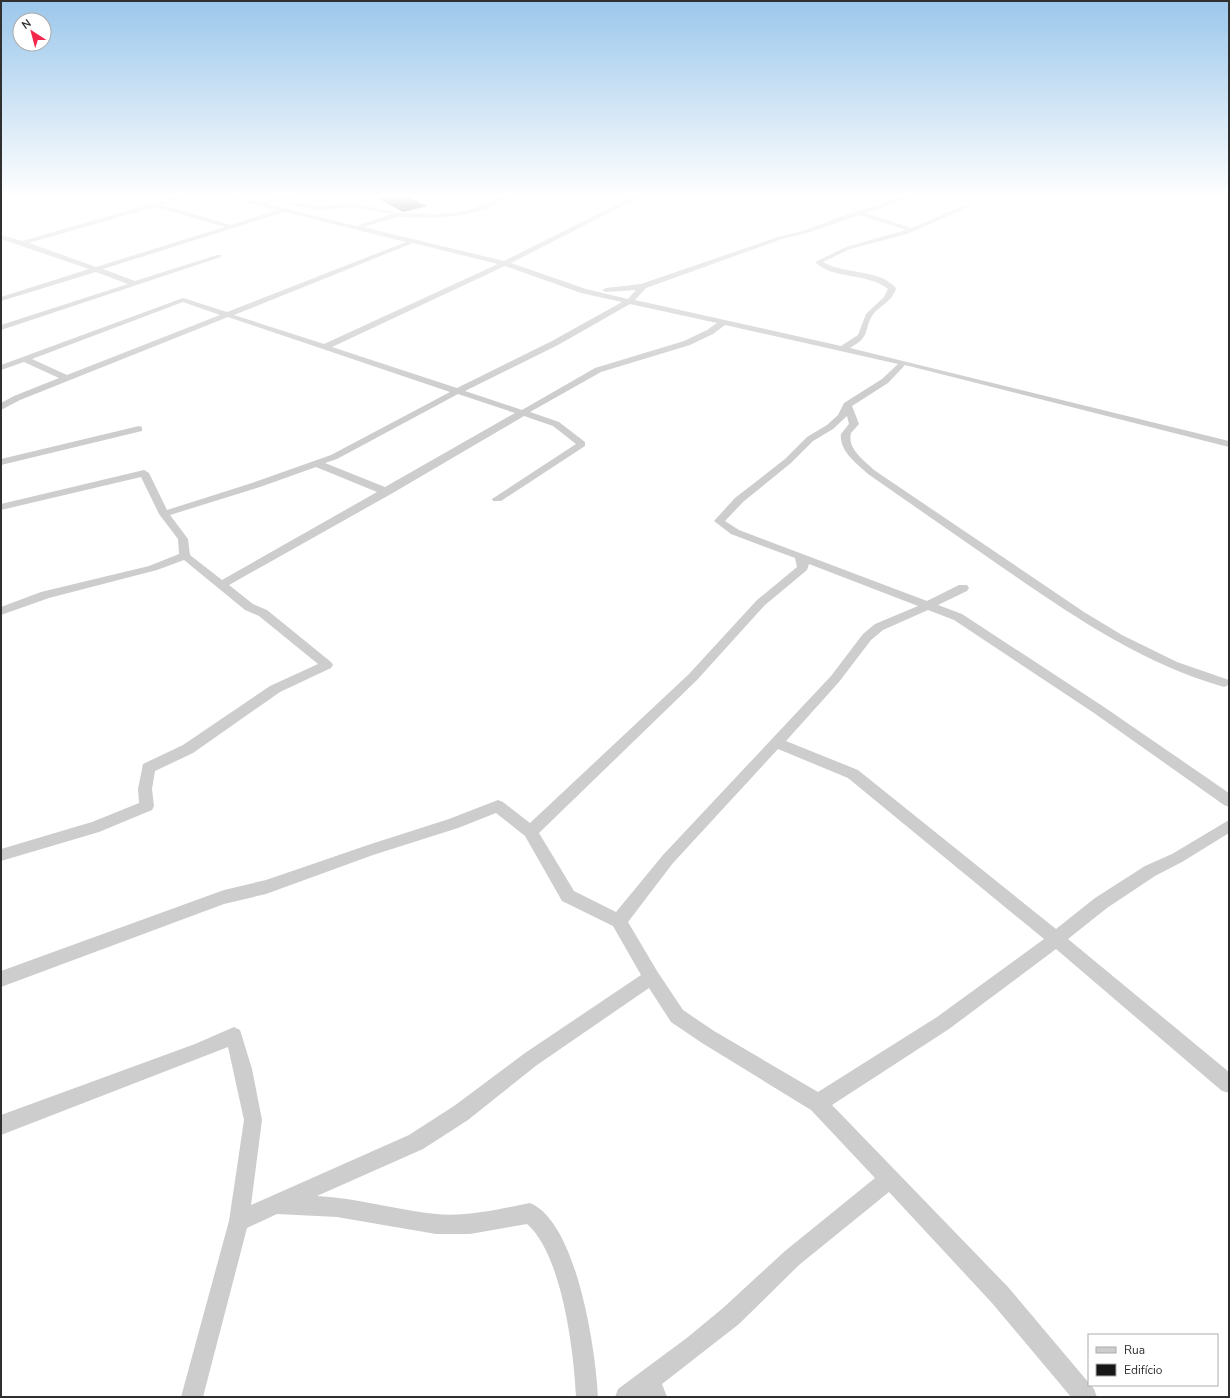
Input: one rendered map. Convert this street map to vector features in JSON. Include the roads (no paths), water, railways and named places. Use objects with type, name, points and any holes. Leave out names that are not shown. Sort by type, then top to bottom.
[{"type":"street","points":[[75,262],[136,284]]},
{"type":"street","points":[[1,299],[120,262]]},
{"type":"street","points":[[1,328],[200,262]]},
{"type":"street","points":[[1,407],[17,398],[360,262]]},
{"type":"street","points":[[497,262],[584,291],[631,300],[903,363],[1229,444]]},
{"type":"street","points":[[325,347],[507,262]]},
{"type":"street","points":[[584,291],[628,289],[643,286],[711,262]]},
{"type":"street","points":[[819,262],[848,272],[883,280],[892,288],[892,292],[888,298],[867,318],[865,331],[859,338],[842,349]]},
{"type":"street","points":[[164,514],[318,464],[334,457],[456,392],[509,367],[631,300],[643,286]]},
{"type":"street","points":[[1,368],[183,300],[231,314],[456,392],[556,424],[582,444],[497,499]]},
{"type":"street","points":[[221,585],[387,492],[598,370],[687,343],[710,332],[724,322]]},
{"type":"street","points":[[24,359],[68,379]]},
{"type":"street","points":[[903,363],[886,381],[853,400],[848,405],[842,416],[830,427],[810,439],[788,461],[739,500],[719,521],[735,532],[867,581],[958,617],[1099,710],[1229,801]]},
{"type":"street","points":[[848,405],[854,424],[846,432],[845,439],[848,447],[871,472],[1080,615],[1111,634],[1173,665],[1224,683]]},
{"type":"street","points":[[1,462],[139,429]]},
{"type":"street","points":[[318,464],[387,492]]},
{"type":"street","points":[[1,507],[144,473],[164,514],[183,539],[185,556],[249,607],[263,613],[283,631],[327,665],[275,689],[231,718],[223,726],[188,748],[148,768],[145,789],[147,806],[98,828],[39,843],[1,855]]},
{"type":"street","points":[[1,611],[45,596],[153,568],[185,556]]},
{"type":"street","points":[[530,832],[599,769],[676,694],[716,653],[729,635],[773,592],[803,568],[803,562],[799,556]]},
{"type":"street","points":[[619,920],[668,859],[836,680],[867,637],[879,627],[927,606],[962,588]]},
{"type":"street","points":[[777,743],[854,774],[1056,939],[1229,1084]]},
{"type":"street","points":[[1,979],[202,905],[266,887],[371,850],[453,824],[498,806],[530,832],[568,896],[619,920],[651,977],[677,1016],[708,1037],[818,1103],[1000,1295],[1086,1397]]},
{"type":"street","points":[[818,1103],[943,1023],[1056,939],[1101,903],[1150,871],[1177,858],[1229,826]]},
{"type":"street","points":[[239,1221],[416,1142],[461,1113],[531,1059],[651,977]]},
{"type":"street","points":[[1,1125],[197,1052],[234,1036],[243,1070],[253,1120],[239,1221],[192,1397]]},
{"type":"street","points":[[626,1397],[652,1389],[792,1258],[889,1179]]},
{"type":"street","points":[[275,1205],[337,1207],[436,1224],[470,1224],[530,1213],[536,1216],[551,1240],[574,1302],[587,1379],[587,1397]]}]
